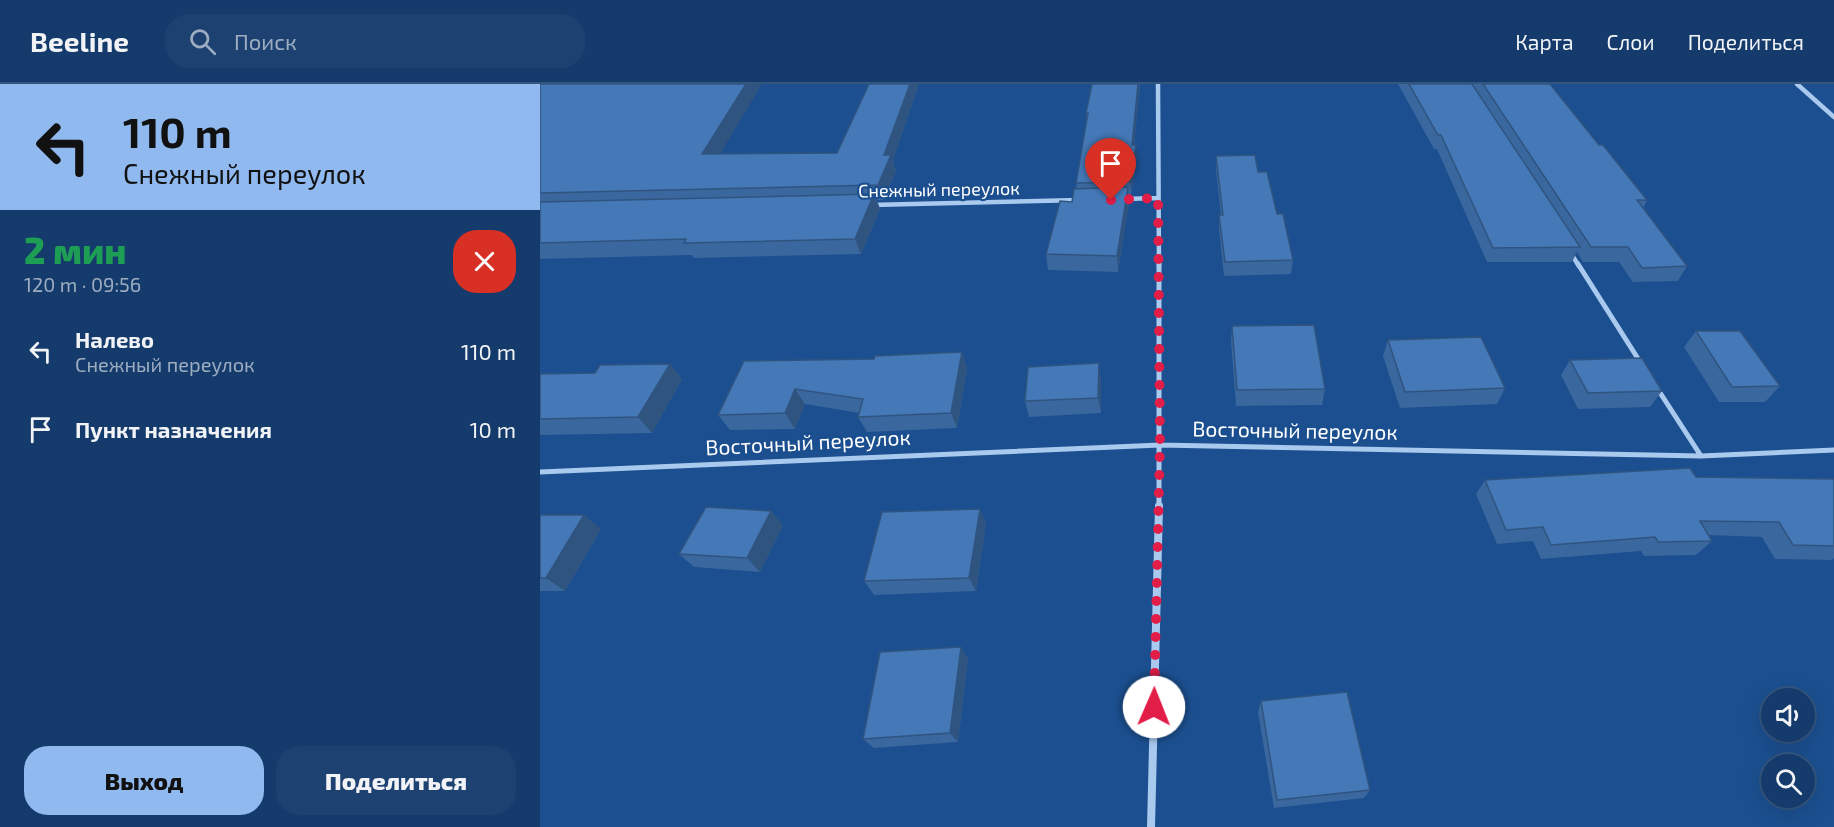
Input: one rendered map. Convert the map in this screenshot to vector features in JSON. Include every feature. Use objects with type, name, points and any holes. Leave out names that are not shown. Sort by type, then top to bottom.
[{"type":"street","points":[[1151,827],[1160,444],[1158,84]]},
{"type":"street","points":[[1797,84],[1834,117]]},
{"type":"street","points":[[1111,200],[1158,198]]},
{"type":"street","name":"Снежный переулок","points":[[861,206],[1087,200]]},
{"type":"street","points":[[1566,245],[1649,376]]},
{"type":"street","points":[[1656,386],[1701,456]]},
{"type":"street","name":"Восточный переулок","points":[[540,472],[1160,444],[1701,456],[1834,450]]},
{"type":"building","points":[[540,84],[746,84],[702,154],[837,153],[869,84],[910,84],[884,155],[891,155],[878,185],[540,193]]},
{"type":"building","points":[[1092,84],[1138,84],[1132,145],[1136,145],[1130,182],[1076,183]]},
{"type":"building","points":[[1409,84],[1472,84],[1580,247],[1493,248],[1441,135],[1438,135]]},
{"type":"building","points":[[1483,84],[1550,84],[1647,200],[1637,200],[1687,266],[1642,268],[1628,247],[1591,247]]},
{"type":"building","points":[[1255,155],[1258,172],[1267,172],[1277,214],[1283,214],[1293,260],[1225,262],[1219,215],[1223,215],[1216,156]]},
{"type":"building","points":[[1128,187],[1117,256],[1046,254],[1060,201],[1072,202],[1074,189]]},
{"type":"building","points":[[874,194],[855,239],[684,243],[686,239],[540,243],[540,202]]},
{"type":"building","points":[[1314,325],[1325,389],[1237,390],[1232,326]]},
{"type":"building","points":[[1696,331],[1740,331],[1780,386],[1732,387]]},
{"type":"building","points":[[1481,337],[1505,388],[1405,392],[1388,340]]},
{"type":"building","points":[[962,352],[951,413],[858,417],[863,399],[795,389],[785,413],[718,415],[744,361],[874,359],[875,356]]},
{"type":"building","points":[[1642,358],[1662,391],[1588,393],[1570,360]]},
{"type":"building","points":[[1099,363],[1098,398],[1025,401],[1028,367]]},
{"type":"building","points":[[670,364],[638,417],[540,419],[540,374],[595,373],[600,365]]},
{"type":"building","points":[[1690,468],[1696,477],[1834,479],[1834,546],[1793,545],[1779,522],[1700,521],[1712,541],[1658,542],[1655,537],[1551,545],[1543,527],[1506,530],[1485,480]]},
{"type":"building","points":[[706,507],[771,511],[747,558],[679,554]]},
{"type":"building","points":[[980,509],[969,578],[864,581],[882,512]]},
{"type":"building","points":[[540,515],[584,515],[546,578],[540,578]]},
{"type":"building","points":[[961,647],[950,733],[863,739],[880,652]]},
{"type":"building","points":[[1347,692],[1370,790],[1277,800],[1261,701]]},
{"type":"route","points":[[1111,200],[1158,198],[1160,444],[1154,707]]}]
